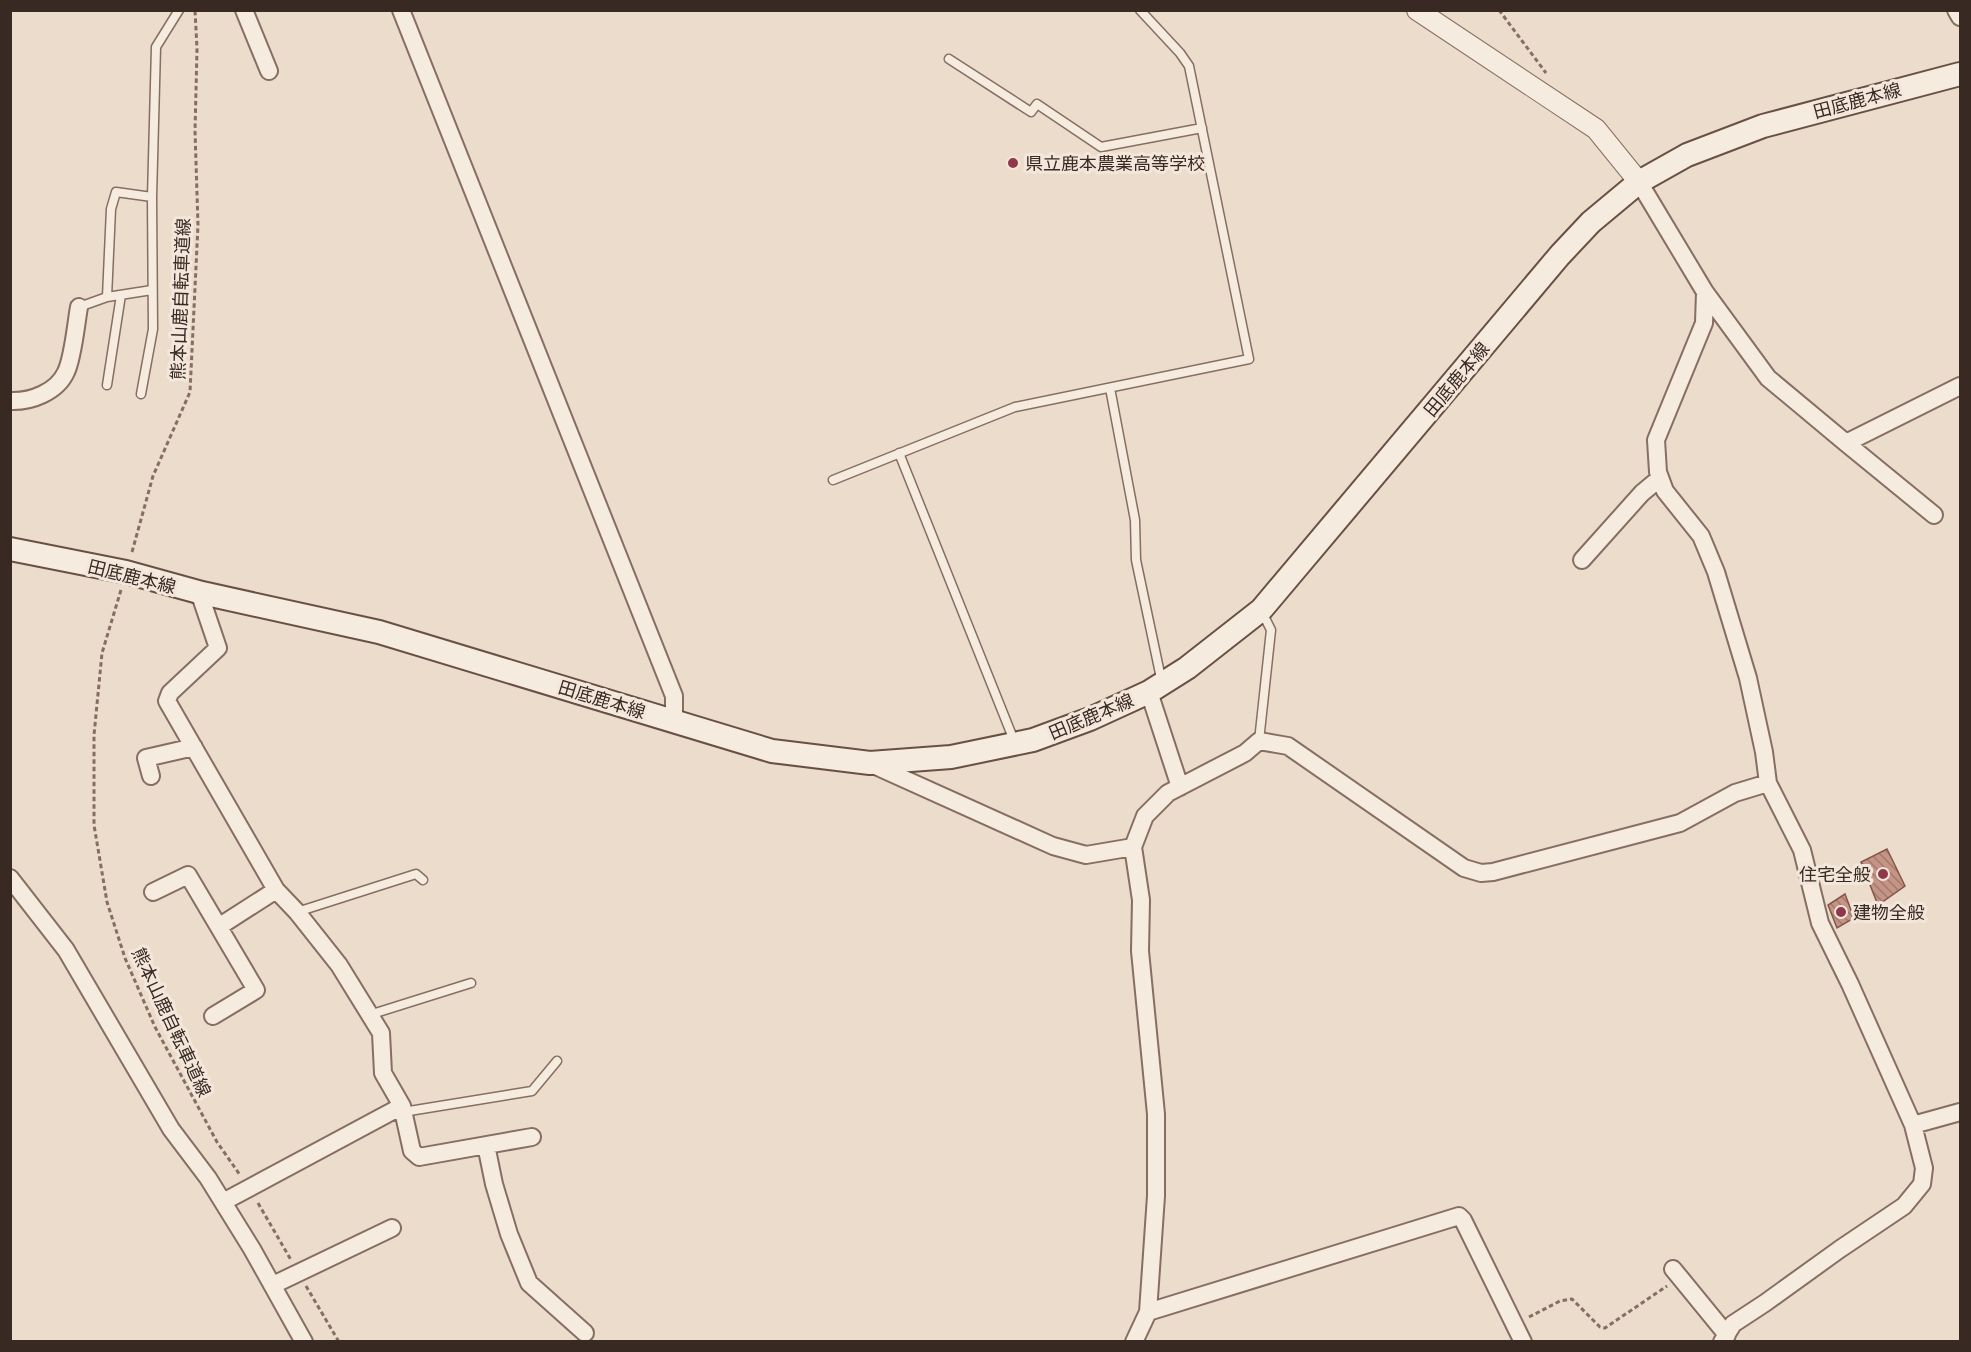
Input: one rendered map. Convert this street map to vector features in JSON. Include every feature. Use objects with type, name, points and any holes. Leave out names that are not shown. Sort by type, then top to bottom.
[{"type":"main road","name":"田底鹿本線","points":[[10,549],[126,572],[199,592],[379,632],[772,751],[870,764],[951,757],[1033,740],[1090,719],[1155,688],[1187,668],[1261,610],[1560,255],[1591,222],[1639,182],[1687,154],[1763,126],[1960,74]]},
{"type":"street","points":[[244,10],[269,71]]},
{"type":"street","points":[[401,10],[674,696],[674,721]]},
{"type":"street","points":[[1417,10],[1596,129],[1639,182],[1705,292],[1768,378],[1934,515]]},
{"type":"street","points":[[1956,10],[1960,17]]},
{"type":"street","points":[[1676,1274],[1724,1338],[1733,1324],[1904,1206],[1922,1184],[1924,1168],[1913,1125],[1820,923],[1802,849],[1767,783],[1764,752],[1748,678],[1716,572],[1701,536],[1665,491],[1658,472],[1656,440],[1704,323],[1705,292]]},
{"type":"street","points":[[10,401],[43,395],[61,381],[67,371],[79,307]]},
{"type":"street","points":[[1846,442],[1960,386]]},
{"type":"street","points":[[1582,560],[1642,493],[1660,478]]},
{"type":"street","points":[[199,592],[218,648],[170,693],[167,701],[276,890],[297,912],[339,965],[381,1033],[383,1073],[403,1109],[412,1151],[419,1157],[532,1137]]},
{"type":"street","points":[[1155,688],[1180,787]]},
{"type":"street","points":[[1134,1341],[1148,1312],[1156,1196],[1156,1114],[1140,951],[1142,900],[1133,847],[1145,816],[1168,793],[1245,753],[1259,741],[1288,746],[1464,868],[1481,873],[1493,872],[1680,823],[1735,793],[1767,783]]},
{"type":"street","points":[[151,776],[146,758],[194,747]]},
{"type":"street","points":[[870,764],[1053,846],[1086,855],[1133,847]]},
{"type":"street","points":[[153,892],[188,875],[256,990],[213,1016]]},
{"type":"street","points":[[10,878],[66,950],[171,1129],[208,1178],[304,1341]]},
{"type":"street","points":[[220,926],[276,890]]},
{"type":"street","points":[[223,1202],[403,1109]]},
{"type":"street","points":[[1913,1125],[1960,1112]]},
{"type":"street","points":[[486,1145],[494,1184],[509,1234],[529,1283],[585,1333]]},
{"type":"street","points":[[1148,1312],[1459,1216],[1523,1341]]},
{"type":"street","points":[[273,1285],[392,1228]]},
{"type":"lane","points":[[141,394],[153,329],[152,197],[156,47],[178,10]]},
{"type":"lane","points":[[833,480],[1014,407],[1248,359],[1189,66],[1140,10]]},
{"type":"lane","points":[[948,59],[1031,112],[1037,104],[1101,147],[1202,128]]},
{"type":"lane","points":[[107,297],[111,209],[116,192],[152,197]]},
{"type":"lane","points":[[79,307],[107,297],[152,290]]},
{"type":"lane","points":[[107,385],[121,295]]},
{"type":"lane","points":[[1110,388],[1135,520],[1136,560],[1155,688]]},
{"type":"lane","points":[[899,453],[1016,744]]},
{"type":"lane","points":[[1259,741],[1271,630],[1261,610]]},
{"type":"lane","points":[[297,912],[416,874],[423,880]]},
{"type":"lane","points":[[369,1015],[471,984]]},
{"type":"lane","points":[[403,1109],[532,1092],[557,1061]]},
{"type":"path","name":"熊本山鹿自転車道線","points":[[195,10],[198,225],[190,392],[153,476],[102,653],[94,735],[94,825],[107,902],[125,958],[155,1027],[217,1142],[249,1187],[339,1341]]},
{"type":"path","points":[[1499,10],[1549,77]]},
{"type":"path","points":[[1514,1323],[1560,1301],[1572,1299],[1600,1327],[1605,1328],[1676,1274]]},
{"type":"building","name":"住宅全般","points":[[1887,849],[1905,886],[1878,905],[1861,862]]},
{"type":"building","name":"建物全般","points":[[1845,894],[1854,918],[1837,928],[1828,905]]},
{"type":"place","name":"県立鹿本農業高等学校","points":[[1013,163]]},
{"type":"place","name":"住宅全般","points":[[1883,874]]},
{"type":"place","name":"建物全般","points":[[1841,912]]}]
